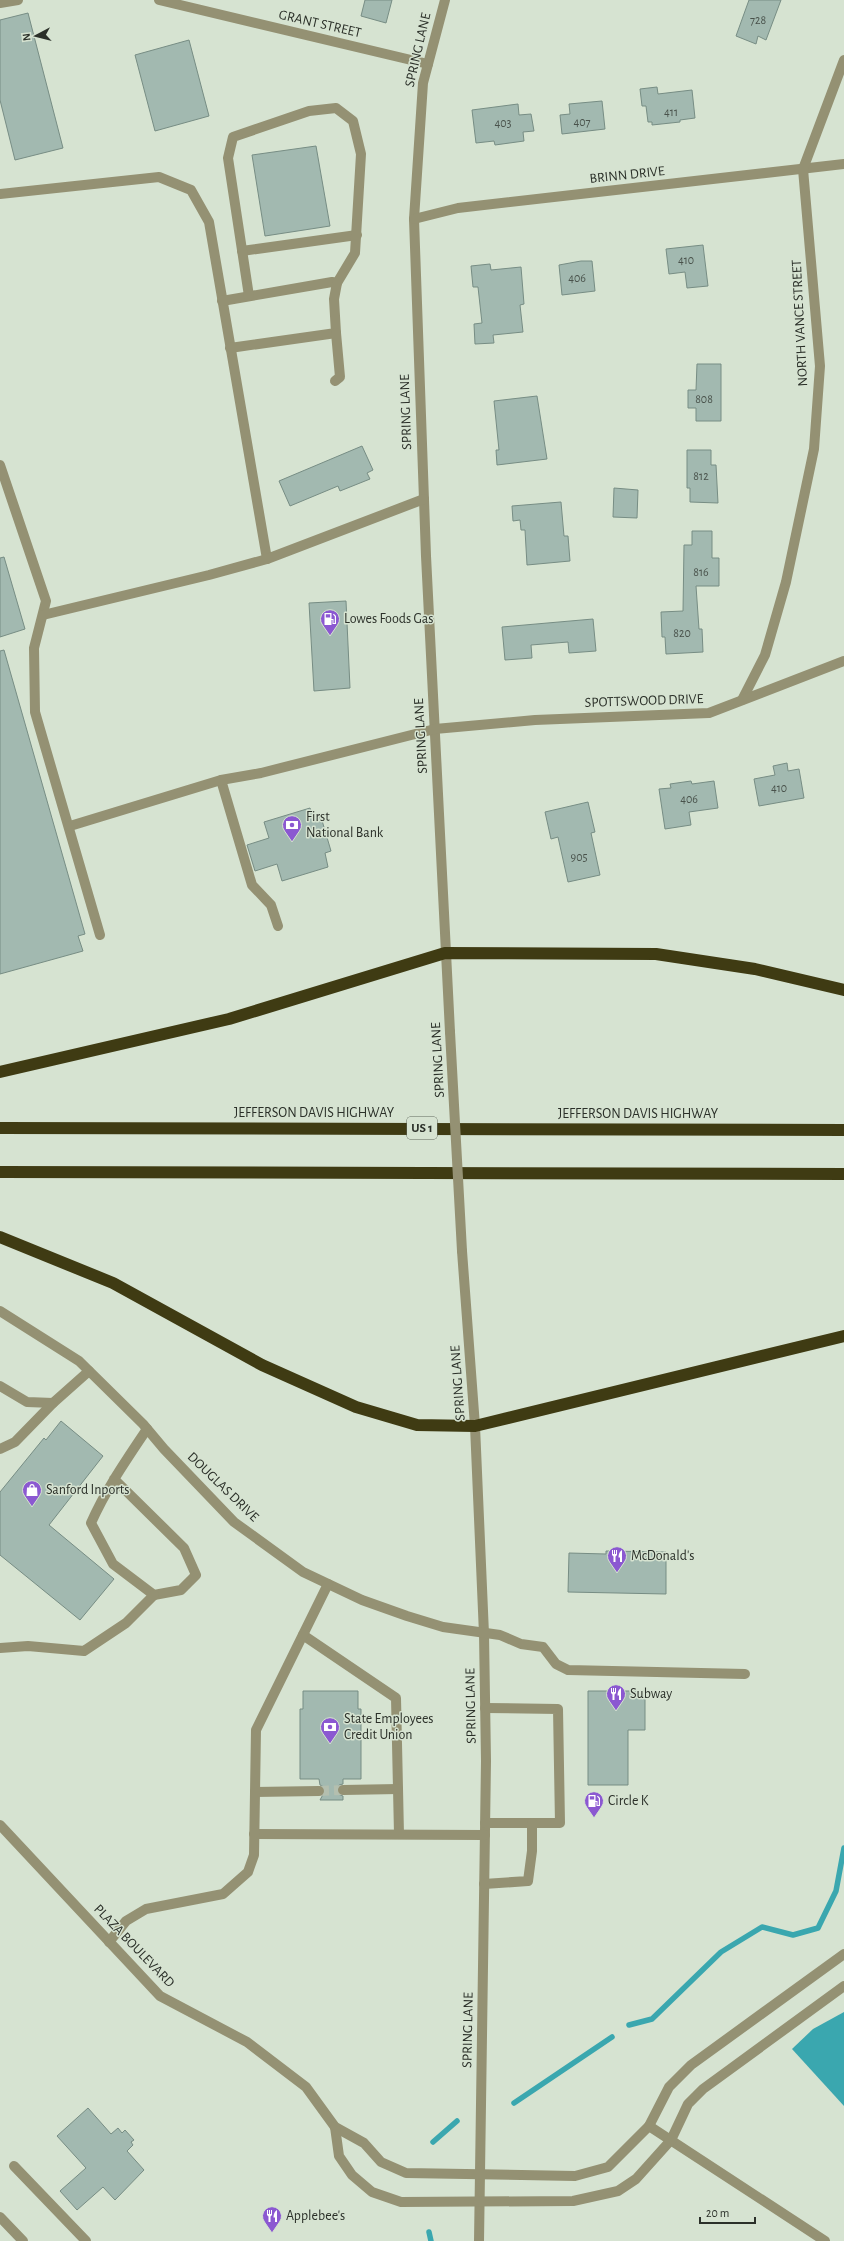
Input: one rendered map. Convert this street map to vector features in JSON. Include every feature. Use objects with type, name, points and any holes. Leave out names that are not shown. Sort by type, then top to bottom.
[{"type":"highway","points":[[0,1072],[229,1019],[445,953],[656,954],[755,969],[844,990]]},
{"type":"highway","name":"JEFFERSON DAVIS HIGHWAY","points":[[0,1128],[844,1130]]},
{"type":"highway","points":[[0,1172],[844,1174]]},
{"type":"highway","points":[[0,1237],[113,1283],[262,1365],[356,1407],[417,1425],[475,1426],[780,1353],[844,1336]]},
{"type":"street","points":[[0,3],[18,0]]},
{"type":"street","name":"GRANT STREET","points":[[159,0],[428,64]]},
{"type":"street","name":"SPRING LANE","points":[[445,0],[423,83],[414,219],[424,499],[445,953],[462,1251],[475,1426],[484,1634],[486,1708],[485,1835],[479,2241]]},
{"type":"street","name":"NORTH VANCE STREET","points":[[742,700],[765,655],[786,582],[814,449],[820,366],[803,169],[844,60]]},
{"type":"street","points":[[249,296],[228,158],[233,138],[309,111],[336,108],[353,121],[361,154],[355,253],[337,283],[334,299],[340,377],[335,381]]},
{"type":"street","name":"BRINN DRIVE","points":[[414,219],[458,208],[844,164]]},
{"type":"street","points":[[0,194],[159,177],[191,190],[209,222],[267,559]]},
{"type":"street","points":[[242,251],[357,235]]},
{"type":"street","points":[[222,301],[332,282],[337,283]]},
{"type":"street","points":[[230,348],[336,333]]},
{"type":"street","points":[[0,465],[46,601],[34,648],[35,712],[70,826],[100,935]]},
{"type":"street","points":[[43,615],[209,575],[267,559],[424,499]]},
{"type":"street","name":"SPOTTSWOOD DRIVE","points":[[70,826],[221,780],[261,773],[435,729],[535,720],[709,713],[844,661]]},
{"type":"street","points":[[221,780],[252,885],[271,905],[278,926]]},
{"type":"street","name":"DOUGLAS DRIVE","points":[[0,1311],[79,1361],[147,1429],[234,1522],[303,1572],[362,1600],[407,1616],[443,1627],[484,1634],[500,1634],[521,1644],[543,1647],[556,1664],[568,1670],[745,1674]]},
{"type":"street","points":[[0,1449],[15,1442],[53,1403],[89,1371]]},
{"type":"street","points":[[0,1386],[27,1402],[53,1403]]},
{"type":"street","points":[[147,1429],[114,1479],[92,1523],[113,1564],[154,1595]]},
{"type":"street","points":[[0,1648],[28,1646],[84,1651],[126,1623],[154,1595],[181,1590],[196,1574],[184,1548],[114,1479]]},
{"type":"street","points":[[109,1942],[126,1921],[146,1909],[223,1894],[235,1886],[248,1872],[254,1855],[256,1730],[328,1584]]},
{"type":"street","points":[[303,1635],[396,1698],[398,1834]]},
{"type":"street","points":[[485,1823],[560,1823],[558,1709],[486,1708]]},
{"type":"street","points":[[343,1790],[398,1789]]},
{"type":"street","points":[[255,1792],[319,1791]]},
{"type":"street","points":[[484,1884],[528,1882],[532,1851],[532,1823]]},
{"type":"street","name":"PLAZA BOULEVARD","points":[[0,1826],[160,1996],[247,2042],[306,2087],[335,2127],[364,2143],[381,2162],[406,2173],[575,2176],[608,2167],[649,2126],[669,2087],[691,2065],[844,1954]]},
{"type":"street","points":[[254,1834],[485,1835]]},
{"type":"street","name":"PLAZA BOULEVARD","points":[[335,2127],[339,2156],[352,2175],[372,2192],[401,2202],[479,2203],[573,2201],[618,2191],[636,2179],[671,2140],[688,2104],[703,2089],[844,1986]]},
{"type":"street","points":[[649,2126],[825,2241]]},
{"type":"street","points":[[14,2166],[86,2241]]},
{"type":"street","points":[[0,2217],[23,2241]]},
{"type":"water","points":[[844,2012],[844,2106],[792,2049],[813,2029]]},
{"type":"building","points":[[365,0],[392,0],[386,23],[361,16]]},
{"type":"building","points":[[749,0],[781,0],[766,40],[758,36],[756,44],[736,36]]},
{"type":"building","points":[[28,13],[63,148],[15,160],[0,100],[0,20]]},
{"type":"building","points":[[189,40],[209,116],[155,131],[135,55]]},
{"type":"building","points":[[657,87],[658,94],[692,90],[695,118],[680,120],[680,122],[652,125],[652,122],[648,122],[646,106],[642,106],[640,89]]},
{"type":"building","points":[[602,101],[605,129],[562,134],[560,115],[570,114],[569,104]]},
{"type":"building","points":[[518,104],[519,115],[531,114],[534,131],[523,132],[524,141],[495,145],[494,141],[476,143],[472,110]]},
{"type":"building","points":[[316,146],[330,226],[265,236],[252,155]]},
{"type":"building","points":[[703,245],[708,286],[687,288],[685,272],[669,274],[666,249]]},
{"type":"building","points":[[581,261],[592,261],[595,291],[562,295],[559,265]]},
{"type":"building","points":[[490,264],[491,270],[521,267],[524,304],[520,305],[523,332],[493,335],[494,343],[475,344],[474,324],[482,323],[478,287],[473,287],[471,266]]},
{"type":"building","points":[[697,364],[721,364],[721,421],[696,421],[696,408],[688,408],[688,390],[696,390]]},
{"type":"building","points":[[537,396],[547,459],[497,465],[496,450],[499,450],[494,401]]},
{"type":"building","points":[[362,446],[373,470],[367,473],[370,479],[340,491],[338,486],[290,506],[279,481]]},
{"type":"building","points":[[687,450],[711,450],[711,465],[716,465],[718,503],[690,502],[690,488],[687,488]]},
{"type":"building","points":[[614,488],[638,490],[637,518],[613,517]]},
{"type":"building","points":[[561,502],[564,536],[568,536],[570,561],[527,565],[525,530],[521,530],[520,520],[513,521],[512,506]]},
{"type":"building","points":[[692,531],[712,531],[712,558],[719,558],[719,586],[696,586],[699,629],[702,629],[703,652],[666,654],[665,637],[662,637],[661,612],[683,611],[684,545],[692,545]]},
{"type":"building","points":[[4,557],[25,629],[0,637],[0,558]]},
{"type":"building","points":[[346,601],[350,688],[314,691],[309,603]]},
{"type":"building","points":[[593,619],[596,651],[569,653],[568,642],[531,645],[532,658],[505,660],[502,627]]},
{"type":"building","points":[[4,650],[85,934],[78,936],[83,951],[0,974],[0,651]]},
{"type":"building","points":[[787,763],[788,771],[799,769],[804,798],[759,806],[754,779],[775,775],[773,766]]},
{"type":"building","points":[[691,781],[692,784],[714,781],[718,808],[689,812],[691,825],[665,829],[659,789],[671,788],[670,784]]},
{"type":"building","points":[[588,802],[595,832],[591,833],[600,875],[568,882],[558,837],[551,839],[545,812]]},
{"type":"building","name":"First National Bank","points":[[310,808],[314,819],[321,817],[331,851],[325,853],[328,867],[282,881],[277,864],[255,871],[247,845],[269,838],[264,822]]},
{"type":"building","name":"Sanford Inports","points":[[61,1421],[103,1456],[49,1525],[114,1579],[80,1620],[0,1555],[0,1492],[44,1438],[46,1440]]},
{"type":"building","name":"McDonald's","points":[[606,1551],[666,1552],[666,1594],[568,1592],[569,1553],[606,1554]]},
{"type":"building","name":"State Employees Credit Union","points":[[303,1691],[358,1691],[358,1709],[361,1709],[361,1779],[343,1779],[343,1784],[339,1785],[337,1790],[338,1794],[343,1796],[343,1800],[320,1800],[325,1791],[324,1787],[320,1785],[319,1779],[300,1779],[300,1709],[303,1709]]},
{"type":"building","points":[[588,1691],[645,1691],[645,1730],[628,1730],[628,1785],[588,1785]]},
{"type":"building","points":[[88,2108],[111,2134],[118,2128],[122,2133],[125,2130],[134,2140],[131,2142],[133,2145],[127,2151],[144,2170],[115,2200],[103,2187],[77,2210],[60,2191],[86,2168],[57,2136]]},
{"type":"waterway","points":[[629,2025],[652,2019],[721,1952],[762,1927],[793,1935],[818,1928],[836,1891],[844,1848]]},
{"type":"waterway","points":[[514,2103],[612,2037]]},
{"type":"waterway","points":[[433,2142],[457,2121]]},
{"type":"waterway","points":[[429,2232],[431,2241]]},
{"type":"tunnel","points":[[319,1791],[343,1790]]},
{"type":"place","name":"Lowes Foods Gas","points":[[330,636]]},
{"type":"place","name":"First National Bank","points":[[292,842]]},
{"type":"place","name":"Sanford Inports","points":[[32,1507]]},
{"type":"place","name":"McDonald's","points":[[617,1573]]},
{"type":"place","name":"Subway","points":[[616,1711]]},
{"type":"place","name":"State Employees Credit Union","points":[[330,1744]]},
{"type":"place","name":"Circle K","points":[[594,1818]]},
{"type":"place","name":"Applebee's","points":[[272,2233]]}]
